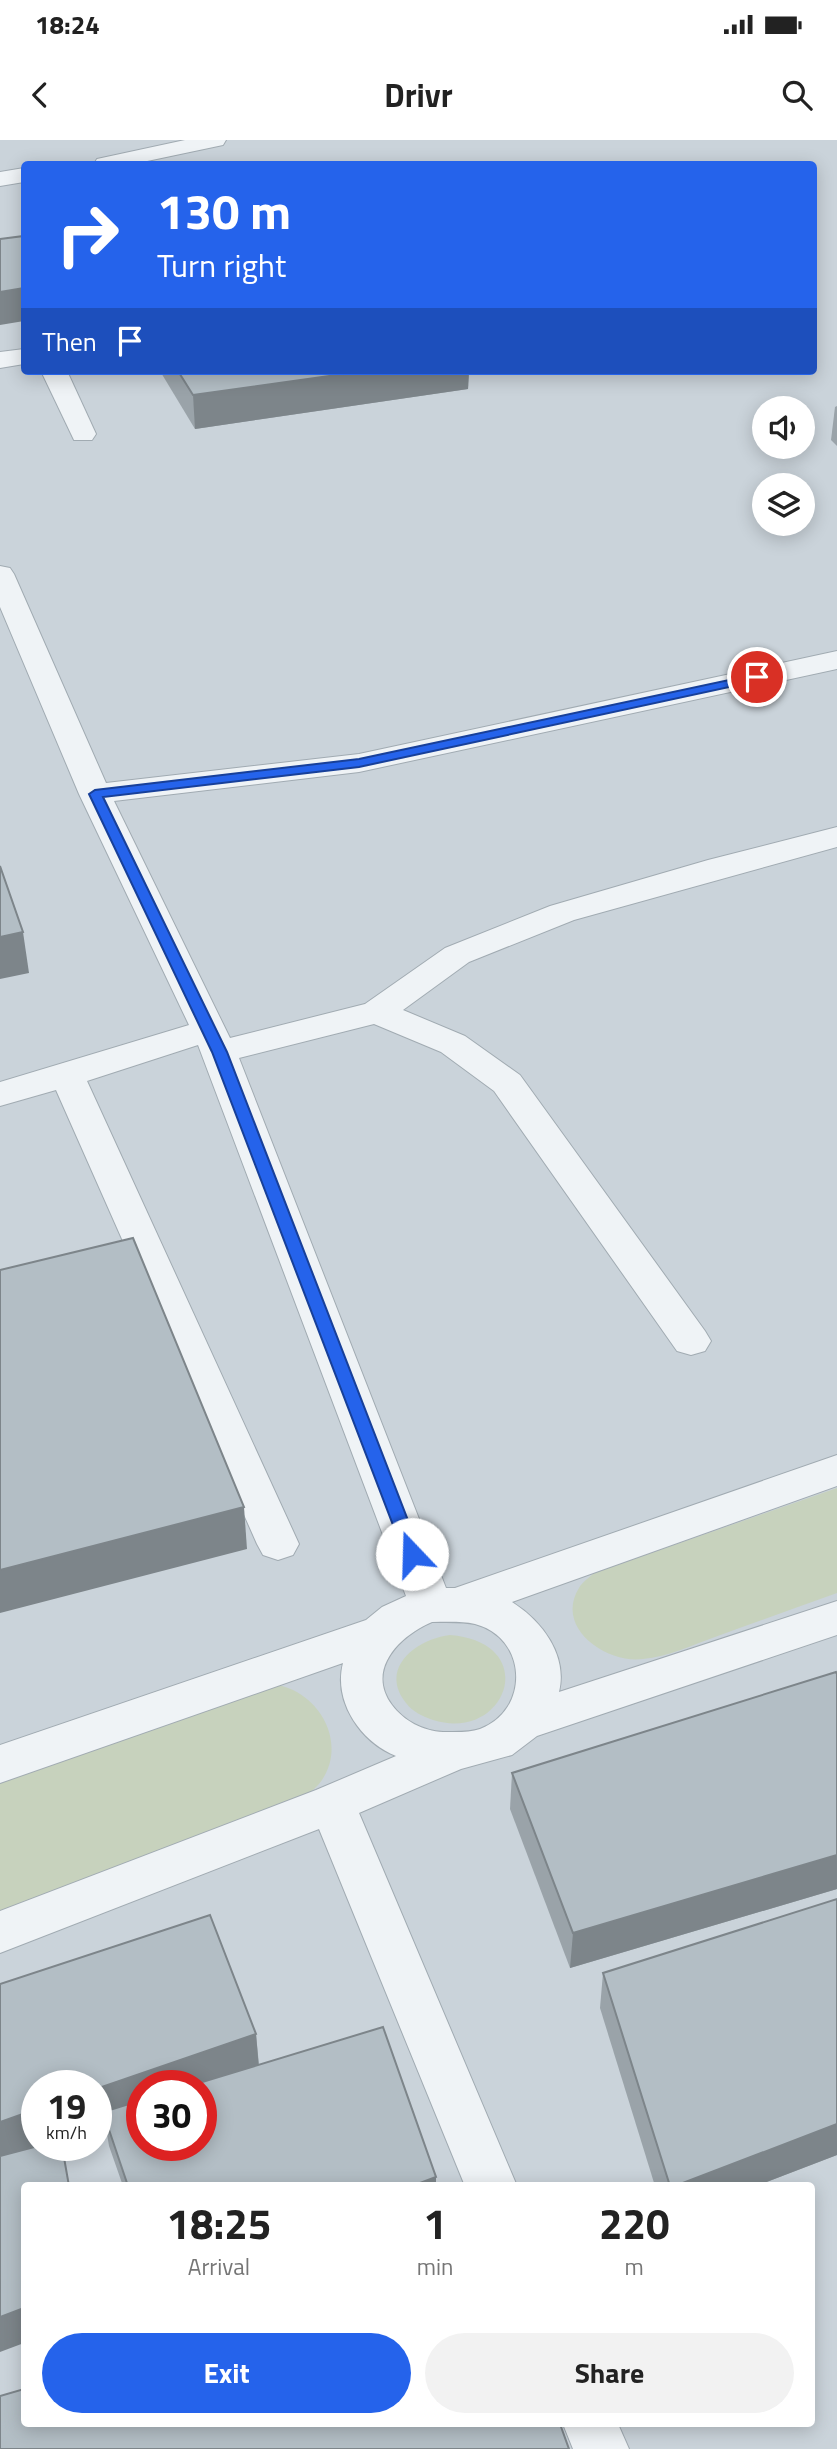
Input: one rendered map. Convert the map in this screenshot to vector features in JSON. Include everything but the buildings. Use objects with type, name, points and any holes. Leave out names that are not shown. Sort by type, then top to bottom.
[{"type":"street","points":[[119,161],[215,140]]},
{"type":"street","points":[[0,179],[21,176]]},
{"type":"street","points":[[0,360],[21,357]]},
{"type":"street","points":[[56,375],[83,434]]},
{"type":"street","points":[[2,582],[95,794],[214,1041],[445,1605]]},
{"type":"street","points":[[95,794],[359,763],[837,660]]},
{"type":"street","points":[[0,1094],[214,1041],[377,1012],[457,955],[562,913],[719,867],[837,837]]},
{"type":"street","points":[[377,1012],[453,1044],[507,1083],[691,1341]]},
{"type":"street","points":[[67,1076],[278,1544]]},
{"type":"street","points":[[837,1470],[445,1605],[396,1619],[368,1649],[362,1670],[362,1690],[371,1710],[385,1728],[407,1741],[431,1749],[456,1751],[481,1748],[503,1738],[522,1723],[837,1618]]},
{"type":"street","points":[[445,1605],[499,1616],[528,1640],[538,1657],[540,1692],[522,1723]]},
{"type":"street","points":[[0,1763],[381,1632]]},
{"type":"street","points":[[0,1932],[332,1804],[456,1751]]},
{"type":"street","points":[[332,1804],[489,2182]]},
{"type":"street","points":[[591,2427],[601,2449]]},
{"type":"shaded area","points":[[0,140],[837,140],[837,2449],[0,2449]]},
{"type":"green space","points":[[837,1488],[837,1593],[652,1658],[629,1659],[614,1656],[588,1640],[579,1629],[573,1617],[573,1603],[580,1586],[594,1573]]},
{"type":"green space","points":[[450,1635],[479,1642],[497,1655],[505,1671],[504,1689],[495,1705],[480,1718],[459,1723],[433,1720],[415,1711],[398,1690],[396,1678],[405,1657],[414,1649],[425,1642]]},
{"type":"green space","points":[[250,1682],[278,1685],[296,1692],[319,1711],[326,1724],[332,1752],[329,1766],[314,1789],[298,1802],[0,1912],[0,1764]]},
{"type":"route","points":[[412,1554],[219,1052],[95,794],[359,763],[757,677]]}]
